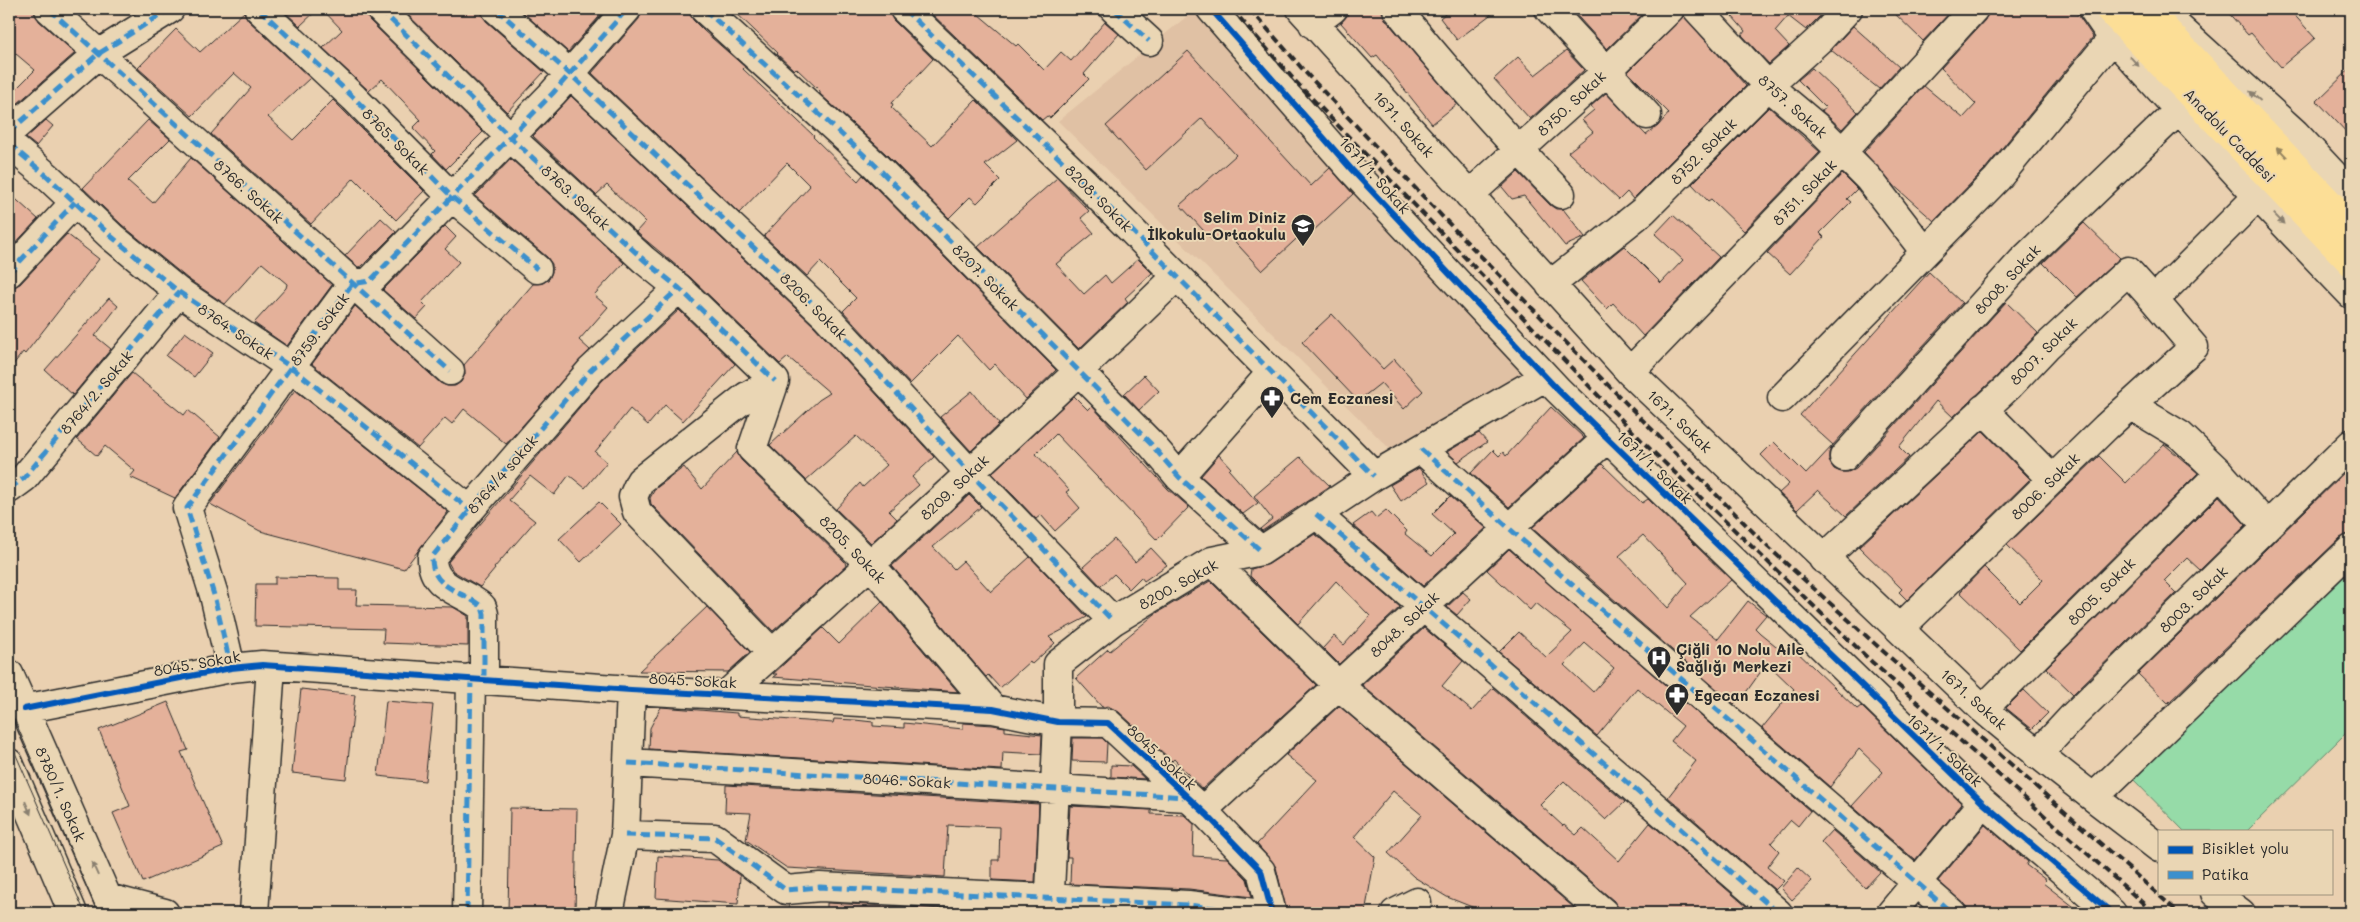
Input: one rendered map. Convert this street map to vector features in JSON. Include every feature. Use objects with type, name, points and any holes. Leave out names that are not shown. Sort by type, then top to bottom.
[{"type":"highway","name":"Anadolu Caddesi","points":[[2109,9],[2351,262]]},
{"type":"highway","name":"Anadolu Caddesi","points":[[2146,9],[2351,226]]},
{"type":"street","name":"8766. Sokak","points":[[49,9],[450,372]]},
{"type":"street","points":[[9,132],[98,54],[170,9]]},
{"type":"street","name":"8765. Sokak","points":[[259,9],[354,98],[452,197],[537,269]]},
{"type":"street","name":"8763. Sokak","points":[[380,9],[510,137],[644,260],[679,288],[775,381]]},
{"type":"street","name":"8206. Sokak","points":[[496,9],[570,74],[825,315],[969,472],[1113,621]]},
{"type":"street","name":"8759. Sokak","points":[[231,668],[214,595],[187,508],[352,284],[370,281],[570,74],[627,9]]},
{"type":"street","name":"8207. Sokak","points":[[704,9],[874,164],[1151,444],[1179,477],[1261,551]]},
{"type":"street","name":"8208. Sokak","points":[[904,9],[1083,181],[1374,476]]},
{"type":"street","points":[[1114,9],[1149,41]]},
{"type":"street","name":"1671/1. Sokak","points":[[1211,9],[1352,170],[1546,377],[1983,803],[2112,913]]},
{"type":"street","points":[[1398,9],[1430,49],[1519,151],[1561,194]]},
{"type":"street","points":[[1549,9],[1647,115]]},
{"type":"street","name":"8750. Sokak","points":[[1469,195],[1606,72],[1670,9]]},
{"type":"street","name":"8757. Sokak","points":[[1697,9],[1768,86],[1817,127],[1868,178],[1924,252]]},
{"type":"street","name":"8752. Sokak","points":[[1550,285],[1643,210],[1768,86],[1821,38],[1848,9]]},
{"type":"street","name":"8751. Sokak","points":[[1630,372],[1842,152],[1974,9]]},
{"type":"street","points":[[2093,9],[2113,38],[2351,294]]},
{"type":"street","points":[[2158,9],[2295,132],[2351,193]]},
{"type":"street","name":"1671. Sokak","points":[[1316,14],[1469,195],[1630,372],[1823,559],[1983,709],[2037,755],[2158,847]]},
{"type":"street","points":[[1782,398],[1997,179],[2113,38]]},
{"type":"street","name":"8008. Sokak","points":[[1844,457],[2022,261],[2179,110]]},
{"type":"street","name":"8764. Sokak","points":[[9,144],[112,237],[179,292],[291,368],[470,510]]},
{"type":"street","points":[[2154,300],[2258,196]]},
{"type":"street","points":[[9,273],[75,202]]},
{"type":"street","name":"8007. Sokak","points":[[1823,559],[2128,271],[2154,300]]},
{"type":"street","name":"8209. Sokak","points":[[727,694],[872,565],[969,472],[1079,372],[1177,276]]},
{"type":"street","name":"8764/4 sokak","points":[[477,679],[484,614],[482,607],[453,591],[436,578],[432,566],[432,557],[591,370],[679,288]]},
{"type":"street","name":"8764/2. Sokak","points":[[9,489],[24,478],[179,292]]},
{"type":"street","name":"8006. Sokak","points":[[1899,629],[2052,479],[2194,347],[2154,300]]},
{"type":"street","points":[[1179,477],[1272,372]]},
{"type":"street","name":"8200. Sokak","points":[[1049,906],[1058,722],[1058,664],[1113,621],[1212,561],[1261,551],[1374,476],[1546,377]]},
{"type":"street","points":[[772,654],[637,512],[633,497],[640,481],[747,396],[775,381]]},
{"type":"street","name":"8205. Sokak","points":[[775,381],[752,449],[872,565],[994,709]]},
{"type":"street","points":[[2130,405],[2180,435],[2220,473],[2267,526]]},
{"type":"street","points":[[1983,409],[2052,479]]},
{"type":"street","name":"8048. Sokak","points":[[1194,804],[1338,685],[1607,438]]},
{"type":"street","name":"8003. Sokak","points":[[2037,755],[2074,715],[2351,444]]},
{"type":"street","points":[[1421,449],[1509,528],[1952,913]]},
{"type":"street","name":"8005. Sokak","points":[[1983,709],[2220,473]]},
{"type":"street","points":[[1316,514],[1424,607],[1760,908]]},
{"type":"street","points":[[2094,797],[2351,549]]},
{"type":"street","points":[[1212,561],[1338,685],[1604,913]]},
{"type":"street","points":[[254,913],[271,666]]},
{"type":"street","name":"8045. Sokak","points":[[24,709],[231,668],[271,666],[631,690],[994,709],[1058,722],[1108,723],[1194,804],[1261,871],[1272,913]]},
{"type":"street","name":"8780/1. Sokak","points":[[9,674],[111,906]]},
{"type":"street","points":[[467,913],[477,679]]},
{"type":"street","points":[[609,913],[625,835],[631,690]]},
{"type":"street","name":"8046. Sokak","points":[[628,763],[1055,789],[1194,804]]},
{"type":"street","points":[[9,764],[73,913]]},
{"type":"street","points":[[1891,913],[1983,803]]},
{"type":"street","points":[[625,835],[715,838],[786,890],[820,887],[1049,906],[1188,905],[1254,913]]},
{"type":"street","points":[[2216,894],[2241,913]]},
{"type":"street","points":[[111,906],[166,913]]},
{"type":"shaded area","name":"Selim Diniz İlkokulu-Ortaokulu","points":[[1196,9],[1204,9],[1535,372],[1396,455],[1058,121]]},
{"type":"green space","points":[[2351,557],[2351,728],[2248,830],[2183,830],[2129,775]]},
{"type":"building","points":[[9,9],[34,9],[39,21],[75,53],[9,111],[9,90],[12,93],[35,70],[9,48]]},
{"type":"building","points":[[282,9],[318,9],[300,26]]},
{"type":"building","points":[[322,9],[365,9],[369,20],[483,132],[446,169],[432,154],[435,151],[413,128],[421,120],[382,79],[369,91],[323,48],[342,30]]},
{"type":"building","points":[[402,9],[481,9],[486,21],[544,72],[507,112]]},
{"type":"building","points":[[519,9],[606,9],[568,52]]},
{"type":"building","points":[[642,9],[689,9],[693,20],[704,31],[745,67],[743,69],[814,136],[858,181],[863,175],[1056,370],[1026,399],[995,364],[989,370],[958,336],[910,384],[843,311],[856,298],[820,262],[807,276],[764,236],[810,186],[787,163],[739,213],[592,73],[639,19]]},
{"type":"building","points":[[732,9],[889,9],[893,20],[933,59],[892,103],[891,107],[932,146],[976,100],[1017,140],[985,165],[1000,180],[977,203],[970,197],[949,218],[885,153],[820,94],[820,91],[796,68],[794,70],[777,54]]},
{"type":"building","points":[[935,9],[972,9],[1016,46],[1018,44],[1044,70],[1061,52],[1071,61],[1105,22],[1119,34],[1084,74],[1089,79],[1050,118],[1047,116],[1042,120],[931,13]]},
{"type":"building","points":[[1348,9],[1382,9],[1385,19],[1457,104],[1432,124],[1377,55],[1372,58],[1341,23],[1347,16]]},
{"type":"building","points":[[1451,9],[1498,9],[1457,40],[1440,18]]},
{"type":"building","points":[[1571,9],[1648,9],[1607,49]]},
{"type":"building","points":[[1726,9],[1827,9],[1806,30],[1788,16],[1775,31],[1789,46],[1769,64],[1742,35],[1745,31]]},
{"type":"building","points":[[1890,9],[1953,9],[1923,41]]},
{"type":"building","points":[[1989,9],[2074,9],[2093,37],[1985,169],[1934,221],[1891,183],[1864,152],[1924,86],[1963,118],[1976,104],[1941,68],[1985,20]]},
{"type":"building","points":[[2225,9],[2289,9],[2315,38],[2281,67],[2251,33],[2248,35]]},
{"type":"building","points":[[244,12],[248,20],[310,78],[268,117],[293,140],[333,100],[424,191],[396,220],[354,178],[311,224],[211,134],[251,88],[234,73],[192,116],[138,68],[176,29],[200,52]]},
{"type":"building","points":[[1684,16],[1746,86],[1633,199],[1627,192],[1619,200],[1568,152],[1593,132],[1582,120],[1594,110],[1591,106],[1606,93],[1646,135],[1658,126],[1669,113],[1628,72]]},
{"type":"building","points":[[1853,26],[1899,67],[1879,89],[1831,50]]},
{"type":"building","points":[[1188,51],[1311,186],[1330,168],[1353,194],[1312,232],[1308,228],[1262,271],[1227,233],[1215,243],[1180,205],[1236,155],[1202,118],[1146,170],[1106,126]]},
{"type":"building","points":[[1566,51],[1584,70],[1530,119],[1494,79],[1518,57],[1535,75]]},
{"type":"building","points":[[1812,68],[1858,112],[1842,129],[1822,111],[1826,108],[1798,80]]},
{"type":"building","points":[[2351,68],[2351,137],[2317,101]]},
{"type":"building","points":[[571,96],[814,326],[934,457],[912,477],[919,485],[889,511],[897,519],[871,543],[836,509],[860,483],[863,487],[887,465],[856,436],[806,480],[770,445],[819,400],[830,393],[788,357],[780,364],[690,277],[636,232],[645,222],[607,185],[596,195],[533,136]]},
{"type":"building","points":[[1769,107],[1820,152],[1744,231],[1711,199],[1708,201],[1692,184]]},
{"type":"building","points":[[46,120],[53,126],[36,146],[26,138]]},
{"type":"building","points":[[148,120],[170,139],[128,181],[153,203],[191,158],[332,285],[287,346],[254,323],[286,288],[287,284],[262,263],[225,304],[188,279],[122,225],[83,188]]},
{"type":"building","points":[[511,159],[624,263],[594,295],[608,307],[579,340],[590,350],[506,444],[464,409],[452,424],[445,418],[418,448],[312,364],[355,306],[440,383],[447,386],[455,386],[461,382],[465,374],[464,365],[533,284],[543,283],[549,279],[552,272],[552,264],[547,257],[475,196]]},
{"type":"building","points":[[1518,172],[1550,205],[1556,209],[1563,209],[1585,237],[1565,246],[1524,196],[1512,199],[1502,187]]},
{"type":"building","points":[[1842,174],[1857,189],[1847,199],[1851,202],[1820,233],[1824,237],[1790,274],[1767,253]]},
{"type":"building","points":[[1057,178],[1089,211],[1081,218],[1094,233],[1056,264],[1084,294],[1105,275],[1111,283],[1138,259],[1152,273],[1125,298],[1128,302],[1079,349],[978,247]]},
{"type":"building","points":[[9,193],[38,219],[9,250]]},
{"type":"building","points":[[1673,215],[1719,257],[1643,336],[1613,303],[1607,309],[1581,281],[1624,246],[1661,283],[1683,260],[1655,234]]},
{"type":"building","points":[[381,218],[396,232],[362,266],[358,267],[345,256]]},
{"type":"building","points":[[2084,223],[2120,258],[2077,297],[2043,263]]},
{"type":"building","points":[[445,226],[456,237],[445,249],[459,262],[422,302],[427,307],[416,319],[383,290]]},
{"type":"building","points":[[67,234],[99,259],[25,354],[23,352],[9,370],[9,288],[20,284]]},
{"type":"building","points":[[1929,272],[1962,303],[1833,445],[1800,415]]},
{"type":"building","points":[[109,298],[118,306],[95,336],[111,349],[73,395],[45,370]]},
{"type":"building","points":[[2006,302],[2038,333],[1997,376],[1953,417],[1936,401],[1899,447],[1909,457],[1846,516],[1818,490],[1797,510],[1779,493],[1789,484],[1761,455],[1774,442],[1806,474],[1832,446],[1829,453],[1829,461],[1834,469],[1848,472],[1856,468]]},
{"type":"building","points":[[679,310],[735,364],[683,421],[665,405],[648,425],[630,409],[595,452],[607,462],[585,488],[569,475],[554,495],[530,476],[509,500],[535,521],[480,587],[453,571],[448,562],[602,381]]},
{"type":"building","points":[[1332,314],[1383,369],[1394,359],[1423,391],[1404,409],[1381,383],[1358,401],[1302,342]]},
{"type":"building","points":[[185,332],[213,353],[194,377],[166,356]]},
{"type":"building","points":[[132,373],[184,415],[188,410],[220,437],[175,498],[130,477],[135,471],[105,446],[97,456],[77,439]]},
{"type":"building","points":[[1144,375],[1159,391],[1139,410],[1124,394]]},
{"type":"building","points":[[295,390],[448,512],[404,569],[260,531],[210,504]]},
{"type":"building","points":[[972,391],[999,424],[971,451],[940,417]]},
{"type":"building","points":[[1074,396],[1088,410],[1092,406],[1168,489],[1189,507],[1157,540],[1056,434],[1036,454],[1069,490],[1066,492],[1080,508],[1055,531],[1041,515],[1036,519],[992,473]]},
{"type":"building","points":[[1551,407],[1584,438],[1509,507],[1471,473],[1493,450],[1499,456],[1503,452],[1506,456]]},
{"type":"building","points":[[1983,431],[2030,479],[1907,600],[1899,592],[1902,589],[1859,547]]},
{"type":"building","points":[[1479,433],[1487,442],[1458,462],[1447,452]]},
{"type":"building","points":[[2164,444],[2198,473],[2020,650],[1960,592],[1984,567],[2020,603],[2043,580],[2007,545],[2099,456],[2126,483]]},
{"type":"building","points":[[737,452],[741,460],[845,562],[846,566],[773,631],[651,504],[650,498],[655,489],[684,467],[702,489]]},
{"type":"building","points":[[1219,455],[1231,468],[1229,470],[1258,503],[1243,514],[1201,476]]},
{"type":"building","points":[[1300,457],[1330,486],[1262,531],[1260,529],[1272,519],[1254,496]]},
{"type":"building","points":[[1602,464],[1642,503],[1648,499],[1731,580],[1690,617],[1718,639],[1748,601],[1766,615],[1755,628],[1760,633],[1786,654],[1793,648],[1857,709],[1861,706],[1962,804],[1915,860],[1852,806],[1883,772],[1859,749],[1830,787],[1762,728],[1794,689],[1767,663],[1747,691],[1734,704],[1532,528]],"holes":[[[1643,535],[1688,583],[1668,608],[1619,556]]]},
{"type":"building","points":[[2351,466],[2351,533],[2340,538],[2168,703],[2138,674]]},
{"type":"building","points":[[1419,468],[1429,482],[1401,501],[1390,485]]},
{"type":"building","points":[[969,495],[981,507],[933,547],[954,569],[963,561],[991,592],[1030,557],[1087,617],[1049,637],[1055,643],[1032,664],[1030,661],[1000,688],[988,675],[986,677],[892,566]]},
{"type":"building","points":[[1450,496],[1486,528],[1423,586],[1353,525],[1371,512],[1376,518],[1386,510],[1407,531],[1405,534],[1432,556],[1454,534],[1432,514]]},
{"type":"building","points":[[2219,496],[2246,525],[2200,570],[2187,558],[2164,581],[2176,593],[2073,694],[2046,668]]},
{"type":"building","points":[[599,502],[621,524],[581,562],[559,539]]},
{"type":"building","points":[[1315,534],[1400,607],[1339,664],[1323,648],[1334,636],[1344,645],[1370,616],[1336,581],[1298,624],[1250,576],[1251,569],[1269,564]]},
{"type":"building","points":[[1114,539],[1135,562],[1151,548],[1167,565],[1144,581],[1141,577],[1129,589],[1114,574],[1101,586],[1083,567]]},
{"type":"building","points":[[1509,549],[1810,811],[1798,826],[1791,820],[1771,843],[1779,851],[1767,867],[1784,881],[1775,890],[1668,797],[1696,761],[1671,741],[1683,726],[1637,688],[1597,736],[1499,652],[1519,632],[1546,657],[1572,632],[1536,603],[1530,610],[1487,570]],"holes":[[[1585,643],[1614,668],[1593,692],[1564,665]]]},
{"type":"building","points":[[275,577],[339,578],[339,590],[357,590],[356,605],[453,607],[468,616],[468,646],[383,643],[384,629],[255,626],[256,584],[275,584]]},
{"type":"building","points":[[1210,581],[1316,685],[1202,789],[1174,759],[1172,761],[1119,712],[1108,706],[1102,707],[1076,678],[1108,649],[1110,651],[1155,614]]},
{"type":"building","points":[[1463,592],[1471,599],[1457,615],[1447,607]]},
{"type":"building","points":[[882,602],[958,692],[773,677],[777,674],[773,674],[823,628],[839,644]]},
{"type":"building","points":[[707,607],[750,652],[728,672],[639,671]]},
{"type":"building","points":[[1424,628],[1463,661],[1442,686],[1472,711],[1493,688],[1625,802],[1606,820],[1564,781],[1540,805],[1563,826],[1576,835],[1583,828],[1619,861],[1650,823],[1754,913],[1619,913],[1614,901],[1362,685]]},
{"type":"building","points":[[301,689],[355,695],[346,779],[292,773]]},
{"type":"building","points":[[2024,690],[2048,713],[2032,729],[2006,708]]},
{"type":"building","points":[[386,701],[433,705],[425,781],[378,776]]},
{"type":"building","points":[[168,702],[188,750],[181,752],[223,847],[143,882],[113,813],[130,806],[99,730]]},
{"type":"building","points":[[1339,706],[1580,913],[1487,913],[1447,897],[1414,877],[1388,853],[1422,815],[1393,791],[1354,837],[1375,857],[1365,913],[1287,913],[1276,867],[1257,844],[1317,780],[1286,755]]},
{"type":"building","points":[[661,707],[737,713],[737,716],[833,723],[834,719],[855,720],[873,722],[873,726],[904,728],[904,723],[963,729],[963,723],[993,725],[1005,727],[1005,731],[1042,735],[1041,754],[1003,752],[1002,770],[649,749],[650,728]]},
{"type":"building","points":[[1073,738],[1102,738],[1107,743],[1106,762],[1072,761]]},
{"type":"building","points":[[1111,765],[1131,766],[1145,779],[1111,777]]},
{"type":"building","points":[[726,785],[1039,804],[1035,882],[992,880],[992,860],[999,860],[1000,827],[948,825],[945,877],[787,868],[746,840],[751,813],[725,812]]},
{"type":"building","points":[[1070,806],[1151,810],[1151,814],[1184,815],[1194,824],[1193,856],[1227,858],[1247,879],[1252,897],[1189,889],[1070,884],[1071,857],[1067,857]]},
{"type":"building","points":[[510,808],[577,809],[575,913],[508,913]]},
{"type":"building","points":[[1985,825],[2028,862],[2026,865],[2046,880],[2043,883],[2082,913],[1973,913],[1938,881]]},
{"type":"building","points":[[1832,830],[1880,872],[1865,888],[1821,842]]},
{"type":"building","points":[[658,856],[718,860],[740,876],[738,904],[656,898]]},
{"type":"building","points":[[1798,868],[1812,881],[1792,900],[1781,888]]},
{"type":"building","points":[[827,903],[944,909],[944,913],[842,913],[842,911],[827,911]]},
{"type":"tram line","points":[[9,707],[98,913]]},
{"type":"tram line","points":[[9,739],[85,913]]},
{"type":"railway","points":[[1232,9],[1296,82],[1644,443],[1872,662],[2154,913]]},
{"type":"railway","points":[[1250,9],[1306,73],[1456,231],[1768,547],[2179,913]]},
{"type":"marked path","points":[[49,9],[450,371]]},
{"type":"marked path","points":[[9,132],[98,54],[170,9]]},
{"type":"marked path","points":[[259,9],[354,98],[452,197],[537,269]]},
{"type":"marked path","points":[[380,9],[510,137],[644,260],[679,288],[775,381]]},
{"type":"marked path","points":[[496,9],[570,74],[825,315],[969,472],[1113,621]]},
{"type":"marked path","points":[[231,668],[214,595],[187,508],[352,284],[370,281],[553,93],[627,9]]},
{"type":"marked path","points":[[704,9],[874,164],[1151,444],[1179,477],[1261,551]]},
{"type":"marked path","points":[[904,9],[1083,181],[1374,476]]},
{"type":"marked path","points":[[1114,9],[1149,41]]},
{"type":"marked path","points":[[9,144],[47,176],[112,237],[179,292],[291,367],[470,510]]},
{"type":"marked path","points":[[9,273],[75,202]]},
{"type":"marked path","points":[[484,679],[484,614],[482,607],[442,582],[433,568],[432,557],[591,370],[679,288]]},
{"type":"marked path","points":[[9,489],[24,478],[179,292]]},
{"type":"marked path","points":[[1421,449],[1560,574],[1952,913]]},
{"type":"marked path","points":[[1316,514],[1778,913]]},
{"type":"marked path","points":[[467,913],[471,678]]},
{"type":"marked path","points":[[628,763],[1187,797]]},
{"type":"marked path","points":[[625,835],[715,838],[786,890],[820,887],[1188,905],[1254,913]]},
{"type":"cycle path","points":[[1211,9],[1352,170],[1558,390],[1983,803],[2112,913]]},
{"type":"cycle path","points":[[24,709],[231,668],[262,665],[631,690],[993,709],[1058,722],[1108,723],[1207,815],[1261,871],[1272,913]]},
{"type":"place","name":"Selim Diniz İlkokulu-Ortaokulu","points":[[1303,247]]},
{"type":"place","name":"Cem Eczanesi","points":[[1272,419]]},
{"type":"place","name":"Çiğli 10 Nolu Aile Sağlığı Merkezi","points":[[1659,679]]},
{"type":"place","name":"Egecan Eczanesi","points":[[1677,716]]}]
